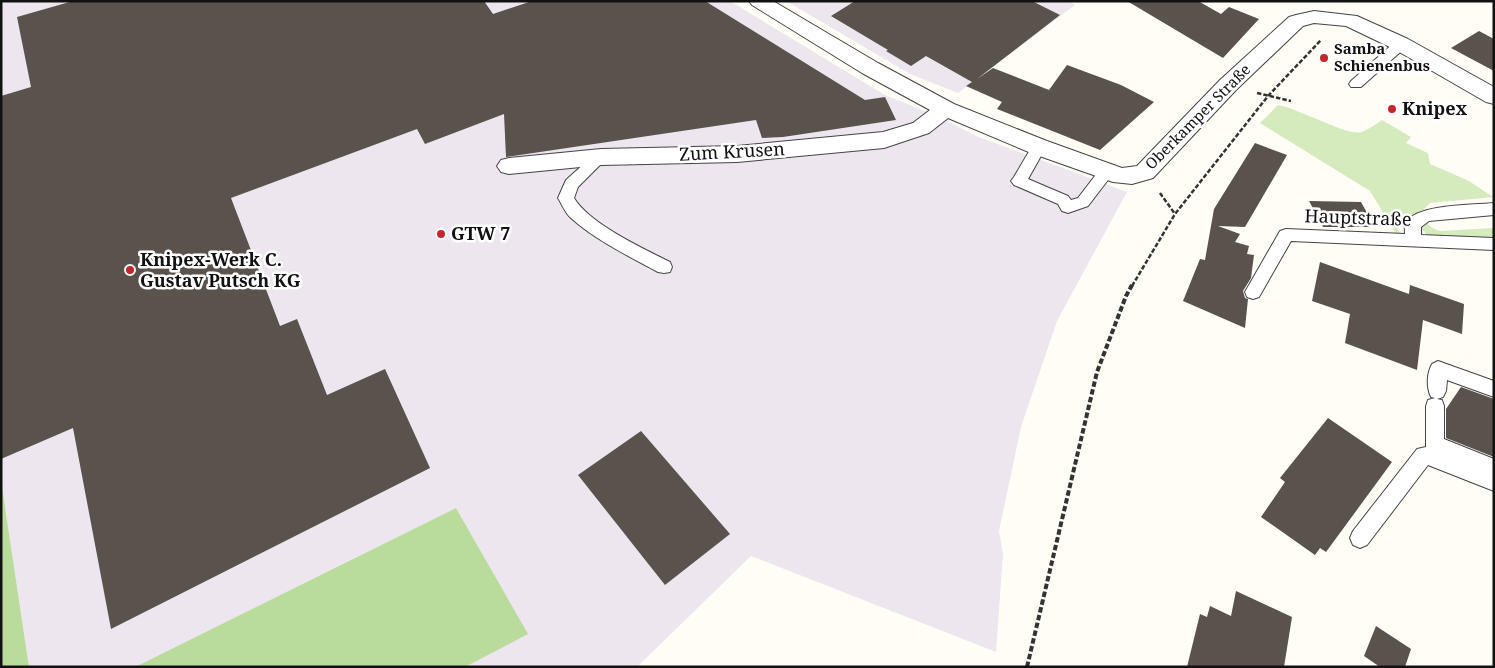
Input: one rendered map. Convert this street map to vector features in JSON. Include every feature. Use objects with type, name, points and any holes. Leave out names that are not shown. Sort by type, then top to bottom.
[{"type":"street","name":"Oberkamper Straße","points":[[759,1],[870,68],[946,108],[1039,147],[1121,176],[1132,176],[1145,172],[1228,85],[1296,21],[1314,17],[1350,20],[1401,44],[1494,96]]},
{"type":"street","name":"Zum Krusen","points":[[509,166],[601,157],[737,154],[884,140],[920,128],[946,108]]},
{"type":"lane","points":[[1356,84],[1401,44]]},
{"type":"lane","points":[[1039,147],[1019,181],[1062,200],[1068,207],[1083,202],[1106,172]]},
{"type":"lane","points":[[601,157],[571,184],[566,198],[575,213],[624,246],[664,267]]},
{"type":"lane","points":[[1413,240],[1413,225],[1425,216],[1494,209]]},
{"type":"lane","name":"Hauptstraße","points":[[1253,292],[1286,235],[1494,244]]},
{"type":"lane","points":[[1494,389],[1438,369],[1434,444],[1494,468]]},
{"type":"lane","points":[[1360,538],[1424,455],[1494,482]]},
{"type":"path","points":[[1027,667],[1097,372],[1126,296],[1175,214],[1268,96],[1329,32],[1350,20]]},
{"type":"shaded area","points":[[11,1],[730,1],[885,95],[940,117],[976,136],[1127,192],[1057,321],[1021,427],[999,531],[1003,554],[996,652],[751,556],[637,667],[465,667],[527,634],[456,508],[135,667],[29,667],[1,480],[1,4]]},
{"type":"shaded area","points":[[786,1],[1069,1],[1075,5],[958,93],[910,74]]},
{"type":"green space","points":[[1278,105],[1355,132],[1365,131],[1382,120],[1411,137],[1406,143],[1428,153],[1430,164],[1469,181],[1493,197],[1430,203],[1420,213],[1426,222],[1440,231],[1494,228],[1494,240],[1427,236],[1416,219],[1394,219],[1400,234],[1396,234],[1370,191],[1260,123]]},
{"type":"green space","points":[[1,480],[29,667],[1,667]]},
{"type":"green space","points":[[456,508],[528,634],[465,667],[135,667]]},
{"type":"building","name":"Knipex-Werk C. Gustav Putsch KG","points":[[73,1],[484,1],[493,14],[532,1],[705,1],[865,100],[885,97],[896,120],[783,137],[762,138],[756,120],[506,157],[504,114],[425,144],[417,129],[231,198],[280,326],[297,319],[327,395],[385,369],[430,468],[111,629],[73,428],[1,459],[1,96],[31,87],[17,17]]},
{"type":"building","points":[[855,1],[1032,1],[1060,15],[977,79],[993,68],[1049,90],[1067,65],[1121,85],[1154,102],[1100,150],[997,109],[1002,102],[966,86],[972,82],[926,56],[911,66],[831,16]]},
{"type":"building","points":[[1127,1],[1198,1],[1221,14],[1229,7],[1259,19],[1223,58]]},
{"type":"building","points":[[1479,31],[1494,39],[1494,71],[1451,48]]},
{"type":"building","points":[[1255,143],[1287,155],[1245,227],[1218,226],[1240,234],[1235,242],[1249,246],[1247,254],[1254,255],[1251,278],[1243,291],[1245,298],[1248,299],[1245,328],[1183,301],[1200,259],[1205,260],[1214,209]]},
{"type":"building","points":[[1309,201],[1361,202],[1375,227],[1323,227]]},
{"type":"building","points":[[1320,262],[1409,294],[1410,285],[1464,304],[1462,334],[1423,320],[1417,370],[1345,343],[1350,314],[1312,301]]},
{"type":"building","points":[[1461,387],[1494,399],[1494,457],[1446,438],[1446,409]]},
{"type":"building","points":[[1328,418],[1392,462],[1326,552],[1320,548],[1315,555],[1261,517],[1285,482],[1280,478]]},
{"type":"building","points":[[641,431],[730,534],[665,585],[578,475]]},
{"type":"building","points":[[1236,591],[1292,617],[1284,667],[1187,667],[1200,614],[1207,617],[1210,606],[1231,616]]},
{"type":"building","points":[[1376,626],[1411,649],[1405,667],[1380,667],[1364,656]]},
{"type":"place","name":"Samba Schienenbus","points":[[1324,58]]},
{"type":"place","name":"Knipex","points":[[1392,109]]},
{"type":"place","name":"GTW 7","points":[[441,234]]},
{"type":"place","name":"Knipex-Werk C. Gustav Putsch KG","points":[[130,270]]}]
